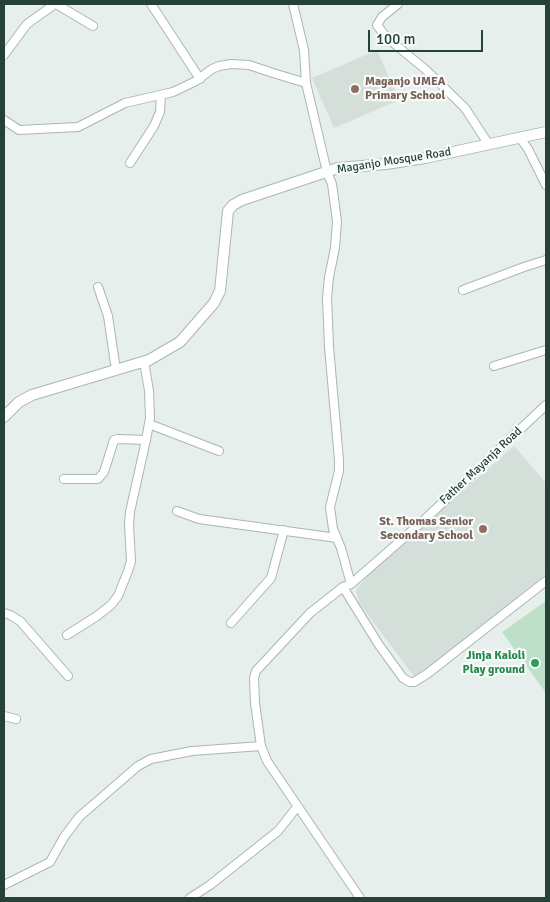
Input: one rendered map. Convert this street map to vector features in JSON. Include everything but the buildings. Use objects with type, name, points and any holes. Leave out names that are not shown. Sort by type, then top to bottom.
[{"type":"street","points":[[4,55],[27,24],[55,4],[93,26]]},
{"type":"street","points":[[151,4],[200,79]]},
{"type":"street","points":[[293,4],[304,50],[306,82],[326,172],[332,184],[337,221],[336,248],[329,277],[327,298],[339,460],[337,481],[330,507],[333,529],[344,556],[347,585],[380,645],[403,678],[408,682],[414,682],[427,674],[546,581]]},
{"type":"street","points":[[398,4],[382,17],[377,26],[386,37],[425,69],[465,108],[489,145]]},
{"type":"street","points":[[4,120],[19,130],[69,128],[85,124],[125,103],[173,92],[200,79],[212,69],[231,64],[249,65],[272,74],[306,82]]},
{"type":"street","points":[[130,163],[154,126],[160,112],[161,95]]},
{"type":"street","name":"Maganjo Mosque Road","points":[[4,417],[19,402],[32,395],[144,361],[180,342],[214,303],[220,291],[228,211],[242,200],[338,168],[386,164],[489,145],[546,132]]},
{"type":"street","points":[[520,138],[528,149],[546,185]]},
{"type":"street","points":[[463,290],[546,260]]},
{"type":"street","points":[[98,287],[108,316],[116,370]]},
{"type":"street","points":[[494,366],[546,350]]},
{"type":"street","points":[[66,635],[111,605],[118,596],[131,561],[130,512],[149,424],[149,391],[144,361]]},
{"type":"street","name":"Father Mayanja Road","points":[[360,898],[267,761],[261,746],[254,687],[256,671],[310,612],[347,585],[422,522],[546,405]]},
{"type":"street","points":[[149,424],[218,451]]},
{"type":"street","points":[[64,478],[98,479],[104,472],[114,440],[146,440]]},
{"type":"street","points":[[176,511],[199,520],[337,538]]},
{"type":"street","points":[[231,623],[271,578],[284,530]]},
{"type":"street","points":[[4,613],[20,621],[68,676]]},
{"type":"street","points":[[4,716],[16,720]]},
{"type":"street","points":[[4,885],[50,862],[64,837],[79,818],[138,766],[151,759],[192,751],[261,746]]},
{"type":"street","points":[[190,898],[210,885],[278,831],[297,807]]},
{"type":"shaded area","name":"Maganjo UMEA Primary School","points":[[377,50],[399,100],[334,128],[312,78]]},
{"type":"shaded area","name":"St. Thomas Senior Secondary School","points":[[514,446],[546,483],[546,574],[416,679],[359,603],[356,590],[369,574]]},
{"type":"green space","name":"Jinja Kaloli Play ground","points":[[546,601],[546,693],[502,632]]},
{"type":"place","name":"Maganjo UMEA Primary School","points":[[355,89]]},
{"type":"place","name":"St. Thomas Senior Secondary School","points":[[483,529]]},
{"type":"place","name":"Jinja Kaloli Play ground","points":[[535,663]]}]
